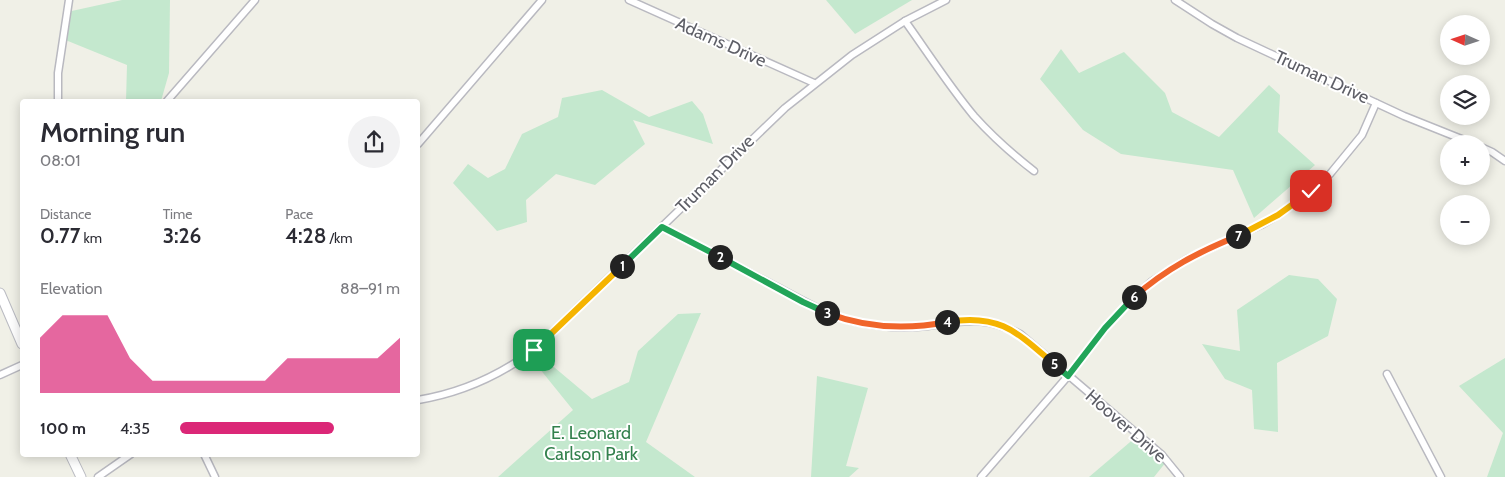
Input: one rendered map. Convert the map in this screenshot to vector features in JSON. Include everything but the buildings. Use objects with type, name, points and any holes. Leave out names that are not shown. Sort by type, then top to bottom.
[{"type":"main road","points":[[0,293],[20,339]]},
{"type":"main road","points":[[71,457],[81,477]]},
{"type":"street","points":[[58,99],[58,73],[69,0]]},
{"type":"street","points":[[169,99],[255,0]]},
{"type":"street","points":[[420,142],[542,0]]},
{"type":"street","name":"Adams Drive","points":[[629,0],[814,83]]},
{"type":"street","name":"Truman Drive","points":[[420,399],[452,393],[478,384],[518,362],[534,350],[761,129],[814,83],[852,55],[946,0]]},
{"type":"street","name":"Truman Drive","points":[[1175,0],[1238,38],[1376,103],[1452,135]]},
{"type":"street","points":[[906,22],[975,117],[1011,152],[1034,171]]},
{"type":"street","points":[[981,477],[1068,376],[1120,310],[1151,282],[1186,259],[1261,225],[1311,191],[1330,174],[1362,135],[1376,103]]},
{"type":"street","points":[[1490,151],[1505,161]]},
{"type":"street","name":"Hoover Drive","points":[[662,227],[803,302],[836,316],[870,325],[892,327],[928,326],[967,320],[996,324],[1020,334],[1162,455],[1180,477]]},
{"type":"street","points":[[0,375],[20,366]]},
{"type":"street","points":[[1387,374],[1441,477]]},
{"type":"street","points":[[98,477],[127,457]]},
{"type":"street","points":[[205,457],[215,477]]},
{"type":"green space","points":[[122,0],[170,0],[169,73],[162,99],[126,99],[127,65],[63,39],[67,12]]},
{"type":"green space","points":[[826,0],[912,0],[855,34]]},
{"type":"green space","points":[[1061,49],[1079,73],[1124,52],[1165,93],[1172,112],[1219,137],[1269,85],[1280,95],[1278,132],[1315,165],[1254,218],[1233,170],[1121,154],[1083,130],[1040,79]]},
{"type":"green space","points":[[602,90],[649,117],[692,101],[703,114],[713,144],[633,120],[645,144],[595,185],[556,174],[526,200],[527,222],[497,231],[453,183],[468,164],[488,178],[505,169],[522,134],[558,117],[562,98]]},
{"type":"green space","points":[[1289,275],[1318,279],[1337,299],[1328,336],[1277,363],[1278,432],[1254,429],[1252,390],[1225,379],[1202,344],[1240,351],[1237,310]]},
{"type":"green space","name":"E. Leonard Carlson Park","points":[[701,313],[646,442],[695,477],[498,477],[573,410],[535,363],[542,357],[592,399],[629,382],[638,351],[678,314]]},
{"type":"green space","points":[[1505,358],[1505,477],[1487,477],[1503,433],[1459,386]]},
{"type":"green space","points":[[817,376],[868,388],[846,466],[859,468],[849,477],[811,477]]},
{"type":"green space","points":[[1136,437],[1166,462],[1154,477],[1089,477]]},
{"type":"route","points":[[534,350],[662,227],[818,310],[853,322],[892,327],[910,327],[954,321],[982,320],[1008,328],[1020,334],[1068,376],[1120,310],[1151,282],[1186,259],[1261,225],[1311,191]]}]
